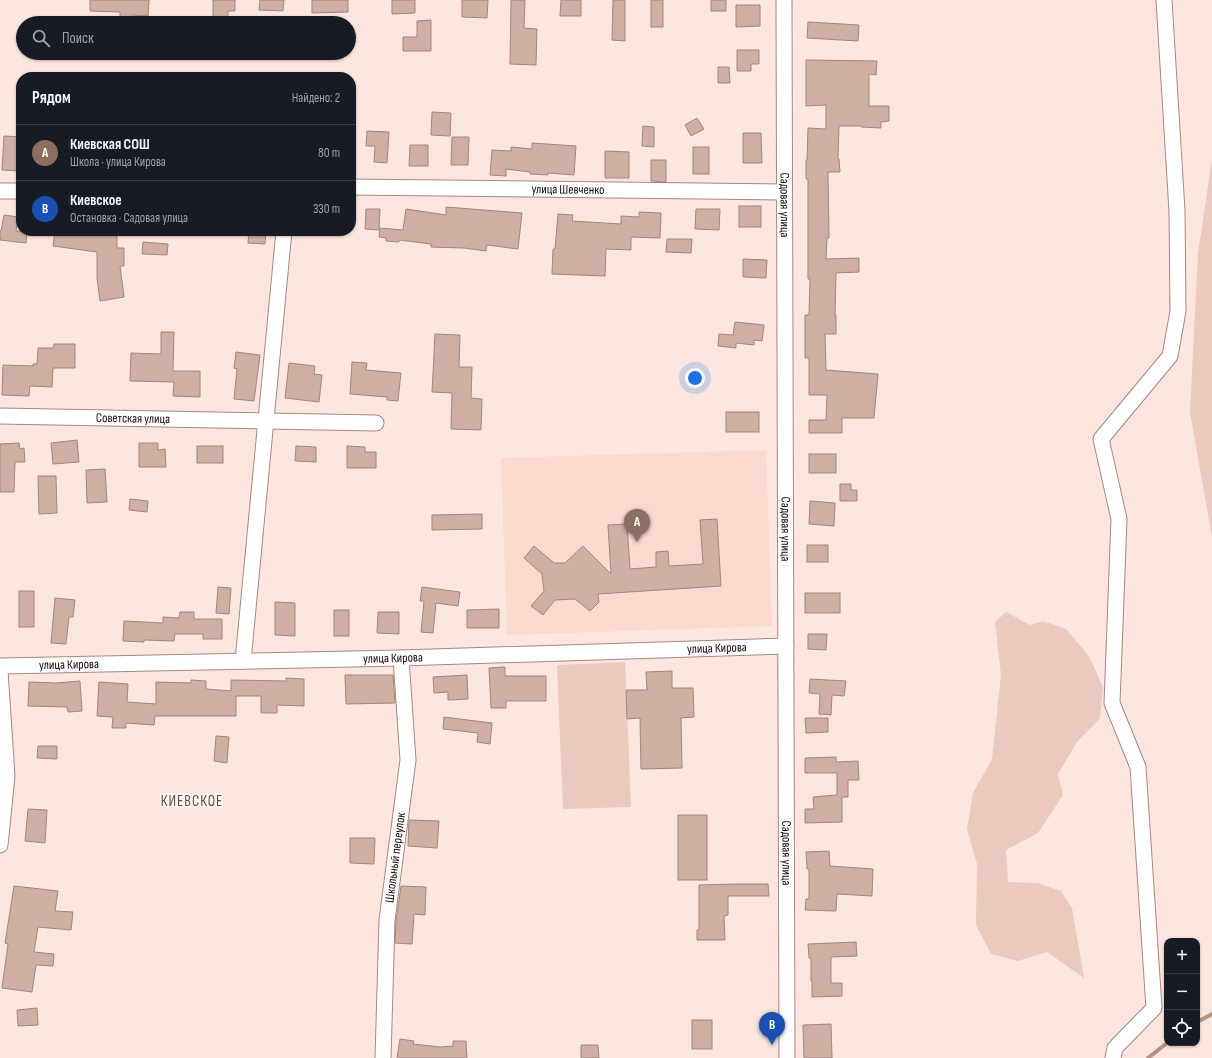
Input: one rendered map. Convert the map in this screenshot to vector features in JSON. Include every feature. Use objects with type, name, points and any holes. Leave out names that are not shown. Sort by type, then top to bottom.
[{"type":"street","name":"Садовая улица","points":[[784,0],[787,1058]]},
{"type":"street","points":[[1113,1058],[1115,1048],[1154,1008],[1138,767],[1112,703],[1119,519],[1101,439],[1170,356],[1178,311],[1177,211],[1164,0]]},
{"type":"street","name":"улица Шевченко","points":[[356,186],[784,192]]},
{"type":"street","points":[[0,191],[16,191]]},
{"type":"street","points":[[243,661],[284,236]]},
{"type":"street","name":"Советская улица","points":[[0,416],[376,423]]},
{"type":"street","name":"улица Кирова","points":[[0,666],[401,658],[786,646]]},
{"type":"street","name":"Школьный переулок","points":[[384,1058],[387,920],[408,760],[401,658]]},
{"type":"street","points":[[0,671],[7,776],[0,845]]},
{"type":"shaded area","points":[[1212,160],[1212,537],[1190,412],[1198,253]]},
{"type":"shaded area","points":[[766,450],[772,626],[507,635],[501,458]]},
{"type":"shaded area","points":[[1006,612],[1030,625],[1043,621],[1066,629],[1089,656],[1103,687],[1100,718],[1077,742],[1058,774],[1063,795],[1038,833],[1006,850],[1008,882],[1038,883],[1061,891],[1072,908],[1084,978],[1047,952],[1018,961],[991,954],[976,925],[977,864],[967,829],[973,793],[992,759],[1001,675],[995,622]]},
{"type":"shaded area","points":[[625,662],[631,807],[563,809],[557,665]]},
{"type":"building","points":[[90,0],[149,0],[148,16],[120,16],[120,12],[90,11]]},
{"type":"building","points":[[213,0],[235,0],[235,11],[228,11],[228,16],[213,16]]},
{"type":"building","points":[[260,0],[284,0],[283,11],[259,10]]},
{"type":"building","points":[[312,0],[348,0],[348,12],[312,13]]},
{"type":"building","points":[[392,0],[415,0],[415,13],[392,14]]},
{"type":"building","points":[[462,0],[488,0],[487,18],[462,17]]},
{"type":"building","points":[[511,0],[525,0],[524,28],[537,29],[536,65],[510,64]]},
{"type":"building","points":[[561,0],[581,0],[581,16],[560,16]]},
{"type":"building","points":[[613,0],[625,0],[625,41],[612,40]]},
{"type":"building","points":[[651,0],[663,0],[663,27],[651,27]]},
{"type":"building","points":[[711,0],[726,0],[726,11],[711,11]]},
{"type":"building","points":[[736,5],[760,5],[760,26],[736,27]]},
{"type":"building","points":[[431,20],[431,51],[403,51],[403,37],[417,37],[417,21]]},
{"type":"building","points":[[808,22],[859,25],[858,41],[807,38]]},
{"type":"building","points":[[737,50],[759,50],[759,64],[751,64],[751,71],[737,71]]},
{"type":"building","points":[[806,60],[877,61],[876,75],[869,74],[869,106],[889,106],[889,121],[881,122],[881,128],[839,126],[838,159],[840,172],[828,172],[829,238],[827,238],[826,259],[859,258],[859,272],[836,273],[836,334],[825,334],[826,370],[878,374],[874,418],[842,418],[842,433],[809,433],[809,420],[826,420],[827,395],[809,395],[809,358],[805,358],[805,315],[809,315],[810,279],[808,279],[808,179],[806,179],[806,160],[808,128],[826,129],[826,105],[806,106]]},
{"type":"building","points":[[718,67],[729,67],[730,83],[718,83]]},
{"type":"building","points":[[432,112],[451,113],[450,136],[431,135]]},
{"type":"building","points":[[697,118],[704,129],[691,136],[685,125]]},
{"type":"building","points":[[643,126],[654,127],[654,147],[642,146]]},
{"type":"building","points":[[367,131],[389,132],[387,163],[374,162],[375,146],[366,146]]},
{"type":"building","points":[[743,133],[761,133],[762,163],[743,163]]},
{"type":"building","points":[[4,136],[16,137],[16,171],[2,170]]},
{"type":"building","points":[[452,137],[469,137],[468,165],[451,165]]},
{"type":"building","points":[[532,143],[576,146],[574,175],[548,173],[548,175],[530,174],[530,172],[506,169],[506,176],[490,175],[492,150],[511,151],[511,147],[532,149]]},
{"type":"building","points":[[410,145],[428,145],[428,166],[409,166]]},
{"type":"building","points":[[693,147],[709,147],[709,174],[693,174]]},
{"type":"building","points":[[605,151],[629,152],[629,178],[605,178]]},
{"type":"building","points":[[651,160],[666,160],[666,182],[651,181]]},
{"type":"building","points":[[739,206],[761,206],[761,227],[739,227]]},
{"type":"building","points":[[446,207],[522,213],[518,249],[487,245],[486,251],[464,248],[431,247],[431,244],[399,240],[399,242],[386,241],[386,238],[379,237],[380,228],[403,230],[406,209],[446,215]]},
{"type":"building","points":[[366,209],[380,209],[379,230],[365,229]]},
{"type":"building","points":[[696,209],[720,209],[719,230],[695,229]]},
{"type":"building","points":[[639,212],[661,213],[660,238],[631,237],[631,250],[606,249],[605,276],[552,274],[553,249],[555,249],[558,214],[573,215],[572,221],[621,224],[621,216],[639,217]]},
{"type":"building","points":[[4,215],[16,217],[16,236],[27,236],[26,243],[0,240]]},
{"type":"building","points":[[54,236],[117,236],[117,248],[124,248],[124,266],[120,266],[124,297],[100,301],[97,278],[97,252],[53,246]]},
{"type":"building","points":[[249,236],[266,236],[265,244],[248,243]]},
{"type":"building","points":[[667,239],[692,239],[691,253],[666,252]]},
{"type":"building","points":[[143,242],[168,244],[167,255],[142,254]]},
{"type":"building","points":[[743,259],[767,260],[766,278],[743,277]]},
{"type":"building","points":[[735,322],[764,325],[762,341],[754,340],[754,345],[736,343],[736,348],[718,346],[719,334],[733,335]]},
{"type":"building","points":[[161,332],[174,332],[173,371],[200,371],[200,397],[173,396],[174,382],[130,381],[131,353],[161,354]]},
{"type":"building","points":[[435,334],[460,335],[459,367],[472,367],[471,398],[482,399],[481,430],[451,429],[452,393],[432,392]]},
{"type":"building","points":[[54,344],[75,344],[75,368],[53,368],[52,387],[30,386],[29,396],[2,395],[3,365],[33,366],[33,364],[37,364],[38,348],[53,348]]},
{"type":"building","points":[[236,352],[260,355],[254,401],[234,399],[237,369],[234,368]]},
{"type":"building","points":[[352,362],[367,363],[366,370],[401,373],[398,401],[387,400],[387,397],[350,394]]},
{"type":"building","points":[[289,363],[315,366],[314,374],[322,375],[319,402],[285,398]]},
{"type":"building","points":[[726,412],[759,412],[759,432],[726,432]]},
{"type":"building","points":[[77,440],[79,462],[53,464],[51,443]]},
{"type":"building","points":[[19,443],[20,449],[24,448],[25,462],[15,462],[14,492],[0,492],[0,444]]},
{"type":"building","points":[[139,443],[158,443],[158,450],[165,449],[166,467],[139,467]]},
{"type":"building","points":[[197,446],[223,446],[223,463],[197,463]]},
{"type":"building","points":[[296,446],[316,447],[316,462],[295,461]]},
{"type":"building","points":[[347,446],[365,447],[365,452],[376,452],[376,468],[347,468]]},
{"type":"building","points":[[809,454],[836,454],[836,473],[809,473]]},
{"type":"building","points":[[105,469],[107,502],[87,503],[86,470]]},
{"type":"building","points":[[38,476],[56,476],[57,513],[39,514]]},
{"type":"building","points":[[840,484],[851,484],[851,490],[857,490],[857,501],[840,501]]},
{"type":"building","points":[[130,499],[148,501],[147,512],[129,510]]},
{"type":"building","points":[[810,501],[835,503],[834,526],[809,524]]},
{"type":"building","points":[[482,514],[482,529],[432,530],[432,515]]},
{"type":"building","points":[[717,519],[721,586],[598,594],[599,602],[590,611],[575,599],[555,600],[543,615],[531,606],[544,591],[542,574],[524,558],[534,546],[554,563],[565,563],[583,546],[611,574],[608,525],[627,524],[630,569],[656,567],[656,552],[668,551],[669,566],[703,564],[700,520]]},
{"type":"building","points":[[807,545],[828,545],[828,562],[807,562]]},
{"type":"building","points":[[218,587],[231,588],[229,614],[216,613]]},
{"type":"building","points":[[422,587],[460,592],[458,606],[436,603],[433,633],[421,632],[424,601],[420,601]]},
{"type":"building","points":[[19,591],[34,591],[34,627],[19,627]]},
{"type":"building","points":[[805,593],[840,593],[840,613],[805,613]]},
{"type":"building","points":[[55,598],[75,600],[73,617],[69,617],[66,644],[51,643]]},
{"type":"building","points":[[275,602],[295,603],[295,636],[275,635]]},
{"type":"building","points":[[499,609],[499,628],[467,628],[467,610]]},
{"type":"building","points":[[334,610],[349,610],[349,636],[334,636]]},
{"type":"building","points":[[180,612],[194,612],[194,619],[222,619],[222,639],[203,639],[203,634],[175,634],[174,641],[123,641],[124,621],[163,623],[163,617],[179,618]]},
{"type":"building","points":[[378,612],[399,612],[399,634],[377,633]]},
{"type":"building","points":[[808,634],[827,634],[826,650],[808,649]]},
{"type":"building","points":[[505,667],[505,676],[546,676],[546,701],[506,701],[506,708],[491,708],[489,668]]},
{"type":"building","points":[[672,671],[672,688],[693,688],[694,717],[681,718],[682,768],[641,769],[640,718],[627,719],[626,690],[647,690],[646,672]]},
{"type":"building","points":[[345,675],[393,675],[395,703],[346,704]]},
{"type":"building","points":[[467,675],[468,699],[448,700],[448,692],[434,693],[433,677]]},
{"type":"building","points":[[286,678],[304,679],[304,706],[277,705],[277,713],[261,713],[261,696],[236,696],[236,716],[155,716],[154,725],[126,723],[126,728],[112,728],[113,717],[97,716],[99,682],[128,684],[127,702],[156,704],[156,682],[191,683],[191,680],[206,681],[206,689],[231,691],[231,680],[286,681]]},
{"type":"building","points":[[810,679],[846,681],[844,696],[832,695],[831,715],[819,714],[820,694],[809,693]]},
{"type":"building","points":[[80,681],[82,711],[68,712],[67,707],[28,706],[29,682],[56,683]]},
{"type":"building","points":[[444,717],[492,723],[490,744],[477,742],[478,733],[443,729]]},
{"type":"building","points":[[805,718],[828,718],[828,732],[806,733]]},
{"type":"building","points":[[216,736],[229,737],[227,763],[214,761]]},
{"type":"building","points":[[38,746],[57,746],[57,759],[37,758]]},
{"type":"building","points":[[836,757],[836,762],[858,761],[859,780],[848,780],[848,797],[842,797],[842,822],[805,823],[805,809],[814,809],[813,797],[837,795],[837,773],[805,773],[805,758]]},
{"type":"building","points":[[28,809],[47,810],[45,843],[25,841]]},
{"type":"building","points":[[678,815],[707,815],[707,880],[678,880]]},
{"type":"building","points":[[409,820],[439,821],[437,848],[408,846]]},
{"type":"building","points":[[350,838],[375,838],[374,864],[350,863]]},
{"type":"building","points":[[829,851],[830,866],[873,869],[872,896],[837,894],[836,911],[805,910],[806,899],[809,899],[809,869],[807,869],[806,852]]},
{"type":"building","points":[[768,884],[769,896],[728,896],[728,915],[724,916],[725,940],[697,940],[697,930],[699,930],[699,885]]},
{"type":"building","points":[[14,886],[58,891],[55,911],[73,912],[71,930],[38,927],[34,952],[54,954],[53,966],[36,965],[32,992],[2,988],[8,944],[5,943]]},
{"type":"building","points":[[401,886],[426,887],[425,915],[414,914],[412,944],[395,943],[396,921]]},
{"type":"building","points":[[856,942],[857,956],[831,957],[831,983],[842,983],[842,996],[812,997],[811,958],[809,958],[808,944]]},
{"type":"building","points":[[37,1008],[38,1025],[18,1026],[17,1010]]},
{"type":"building","points":[[692,1020],[712,1020],[712,1049],[692,1049]]},
{"type":"building","points":[[831,1024],[832,1058],[804,1058],[803,1025]]},
{"type":"building","points":[[400,1039],[414,1041],[413,1044],[440,1047],[453,1046],[453,1041],[466,1041],[467,1058],[397,1058]]},
{"type":"building","points":[[581,1045],[598,1045],[599,1058],[581,1058]]},
{"type":"waterway","points":[[1200,1020],[1212,1014]]},
{"type":"waterway","points":[[1148,1058],[1164,1045]]},
{"type":"place","name":"Киевская СОШ","points":[[637,542]]},
{"type":"place","name":"Киевское","points":[[772,1045]]},
{"type":"district","name":"КИЕВСКОЕ","points":[[192,801]]}]
